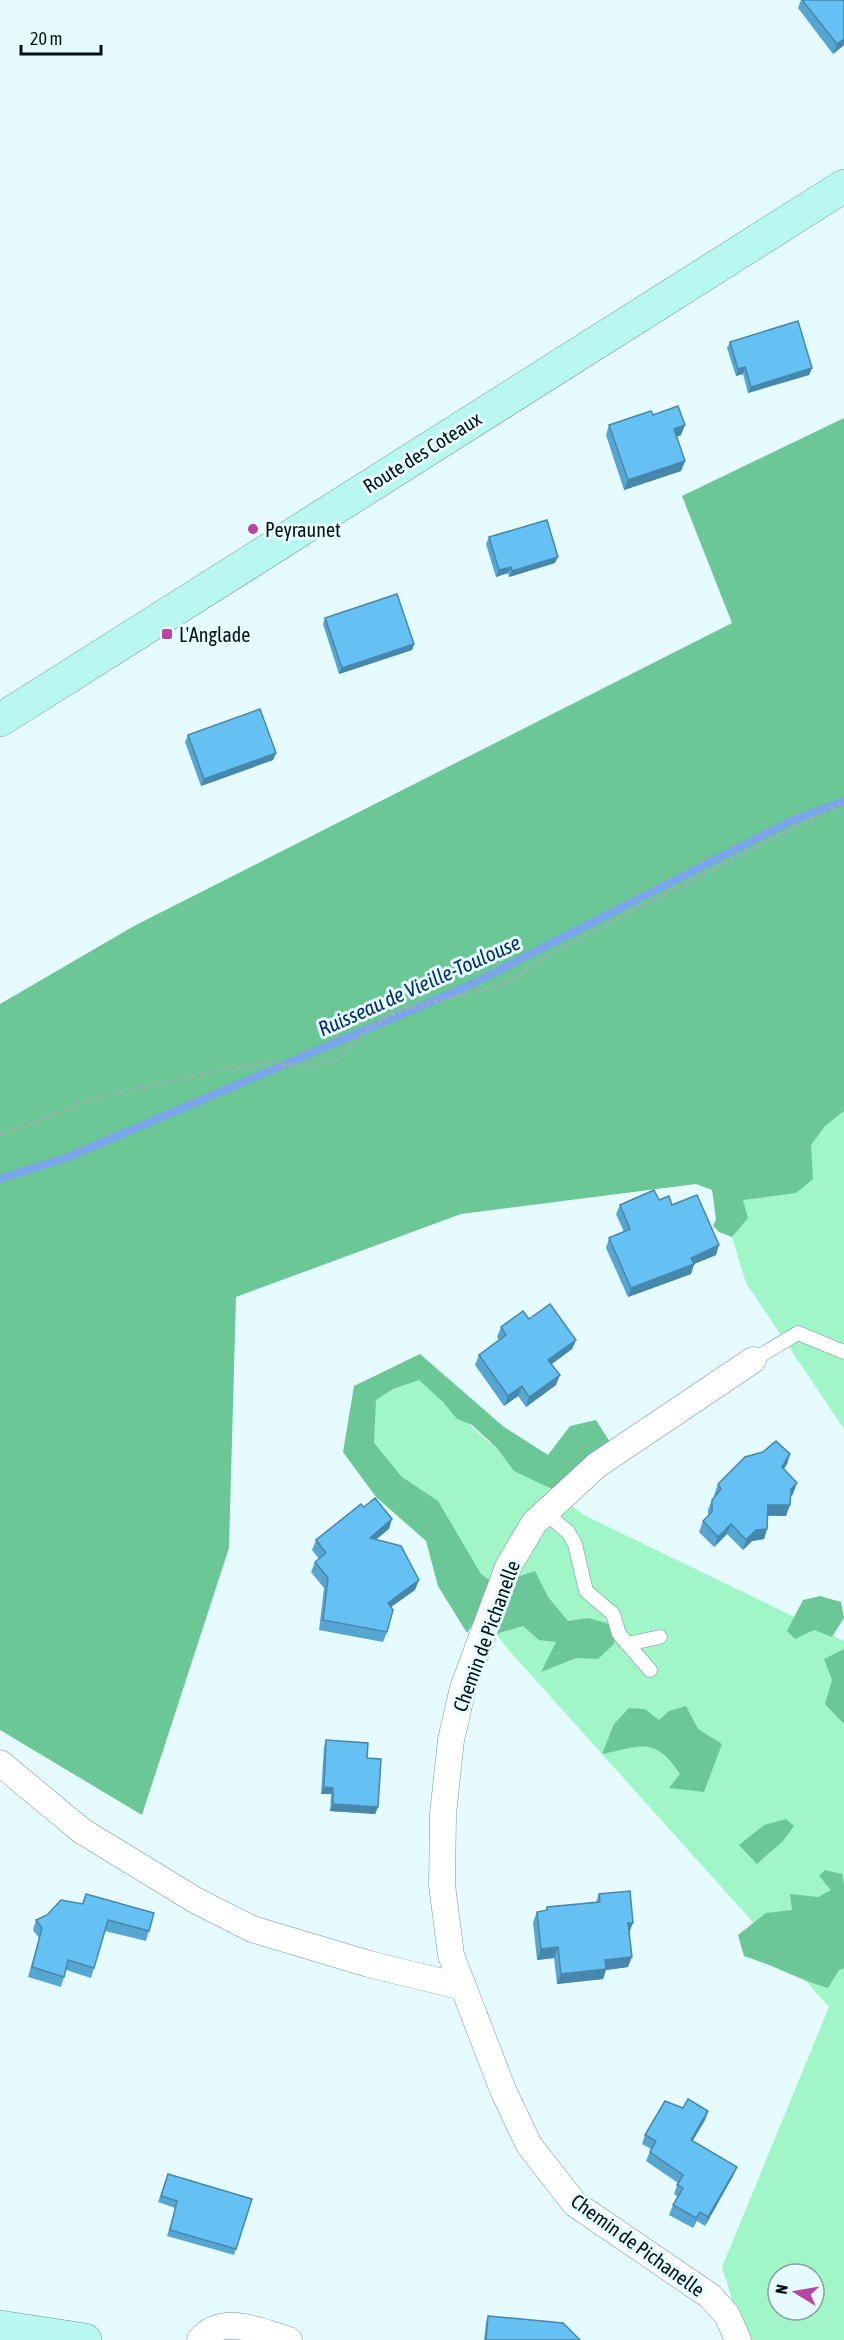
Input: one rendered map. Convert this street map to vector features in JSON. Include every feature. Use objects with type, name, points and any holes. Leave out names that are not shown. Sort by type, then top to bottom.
[{"type":"street","name":"Route des Coteaux","points":[[0,720],[844,186]]},
{"type":"street","name":"Chemin de Pichanelle","points":[[738,2340],[727,2315],[710,2296],[575,2204],[529,2145],[503,2090],[451,1955],[442,1885],[442,1814],[451,1740],[463,1688],[508,1567],[534,1523],[597,1465],[753,1360]]},
{"type":"street","points":[[0,1763],[82,1831],[195,1900],[252,1929],[369,1964],[463,1987]]},
{"type":"street","points":[[200,2340],[207,2331],[220,2325],[238,2325],[289,2340]]},
{"type":"street","points":[[0,2327],[85,2340]]},
{"type":"lane","points":[[753,1360],[798,1333],[844,1352]]},
{"type":"lane","points":[[544,1513],[568,1532],[575,1544],[586,1591],[613,1614],[619,1634],[650,1670]]},
{"type":"lane","points":[[627,1644],[660,1637]]},
{"type":"path","points":[[0,1135],[94,1098],[267,1063],[310,1066],[338,1059],[367,1029],[398,1011],[507,983],[555,951],[844,802]]},
{"type":"green space","points":[[844,418],[844,1111],[825,1126],[811,1145],[813,1179],[796,1193],[743,1200],[748,1218],[732,1237],[719,1232],[713,1226],[716,1219],[712,1190],[696,1184],[461,1214],[236,1297],[229,1548],[142,1815],[0,1730],[0,1004],[134,926],[732,623],[682,496]]},
{"type":"green space","points":[[844,1105],[844,1429],[746,1283],[715,1182]]},
{"type":"green space","points":[[420,1354],[504,1427],[548,1455],[570,1426],[596,1420],[610,1442],[554,1490],[514,1471],[497,1448],[472,1425],[457,1419],[443,1402],[419,1380],[393,1389],[376,1400],[374,1443],[402,1477],[438,1501],[481,1574],[497,1586],[467,1633],[438,1586],[426,1541],[376,1497],[343,1452],[354,1386]]},
{"type":"green space","points":[[409,1370],[485,1439],[584,1515],[844,1641],[844,2340],[745,2340],[722,2267],[829,2007],[506,1647],[362,1452],[365,1396]]},
{"type":"green space","points":[[535,1571],[548,1597],[568,1621],[588,1618],[617,1626],[614,1644],[598,1659],[576,1658],[541,1672],[556,1642],[539,1640],[523,1626],[496,1634],[509,1580]]},
{"type":"green space","points":[[820,1596],[841,1602],[844,1618],[832,1637],[814,1630],[795,1639],[787,1631],[803,1600]]},
{"type":"green space","points":[[844,1649],[843,1723],[825,1704],[832,1680],[824,1659]]},
{"type":"green space","points":[[686,1706],[698,1729],[722,1744],[704,1792],[669,1788],[680,1774],[662,1753],[654,1749],[637,1747],[602,1754],[614,1724],[629,1708],[645,1709],[659,1720],[669,1711]]},
{"type":"green space","points":[[786,1819],[794,1826],[783,1841],[757,1864],[739,1845],[764,1825]]},
{"type":"green space","points":[[825,1870],[842,1874],[844,1885],[844,1968],[839,1970],[828,1988],[744,1956],[738,1935],[766,1913],[792,1910],[790,1894],[818,1897],[831,1890],[819,1876]]},
{"type":"building","points":[[802,0],[844,0],[844,39],[837,44]]},
{"type":"building","points":[[798,321],[812,368],[751,387],[745,367],[738,369],[730,342]]},
{"type":"building","points":[[678,406],[685,425],[674,429],[685,461],[628,480],[609,425],[651,411],[653,415]]},
{"type":"building","points":[[547,520],[558,557],[512,571],[511,567],[499,570],[489,537]]},
{"type":"building","points":[[397,594],[414,644],[342,668],[325,618]]},
{"type":"building","points":[[260,709],[276,753],[204,779],[188,735]]},
{"type":"building","points":[[654,1190],[659,1200],[669,1196],[672,1205],[697,1195],[719,1245],[691,1258],[694,1264],[631,1288],[609,1238],[630,1229],[620,1205]]},
{"type":"building","points":[[550,1304],[576,1340],[548,1360],[560,1375],[529,1397],[522,1386],[508,1396],[479,1355],[506,1335],[501,1327],[523,1311],[529,1319]]},
{"type":"building","points":[[776,1441],[790,1454],[782,1467],[797,1483],[791,1489],[790,1505],[768,1505],[767,1529],[756,1530],[746,1540],[731,1524],[718,1537],[703,1521],[712,1512],[712,1500],[721,1489],[718,1484],[745,1457],[763,1452]]},
{"type":"building","points":[[375,1498],[392,1519],[370,1538],[401,1546],[419,1580],[388,1603],[393,1610],[387,1632],[323,1620],[328,1578],[315,1562],[326,1553],[316,1540],[361,1504],[364,1507]]},
{"type":"building","points":[[326,1740],[368,1743],[367,1758],[381,1759],[378,1807],[333,1804],[333,1788],[324,1787]]},
{"type":"building","points":[[630,1891],[633,1923],[628,1923],[632,1957],[605,1960],[606,1969],[561,1974],[558,1947],[541,1949],[537,1912],[547,1910],[547,1907],[600,1902],[599,1894]]},
{"type":"building","points":[[86,1894],[154,1913],[149,1931],[108,1920],[94,1968],[68,1960],[64,1977],[32,1967],[42,1928],[36,1920],[47,1915],[61,1900],[83,1904]]},
{"type":"building","points":[[688,2099],[708,2111],[691,2140],[737,2167],[708,2217],[700,2212],[696,2218],[673,2205],[683,2188],[677,2185],[683,2175],[650,2152],[656,2141],[645,2135],[665,2101],[683,2108]]},
{"type":"building","points":[[168,2174],[252,2199],[236,2249],[170,2230],[177,2201],[161,2196]]},
{"type":"building","points":[[488,2316],[563,2323],[580,2340],[486,2340]]},
{"type":"waterway","name":"Ruisseau de Vieille-Toulouse","points":[[0,1179],[68,1157],[468,986],[789,822],[844,801]]},
{"type":"place","name":"Peyraunet","points":[[253,529]]},
{"type":"place","name":"L'Anglade","points":[[167,634]]}]
